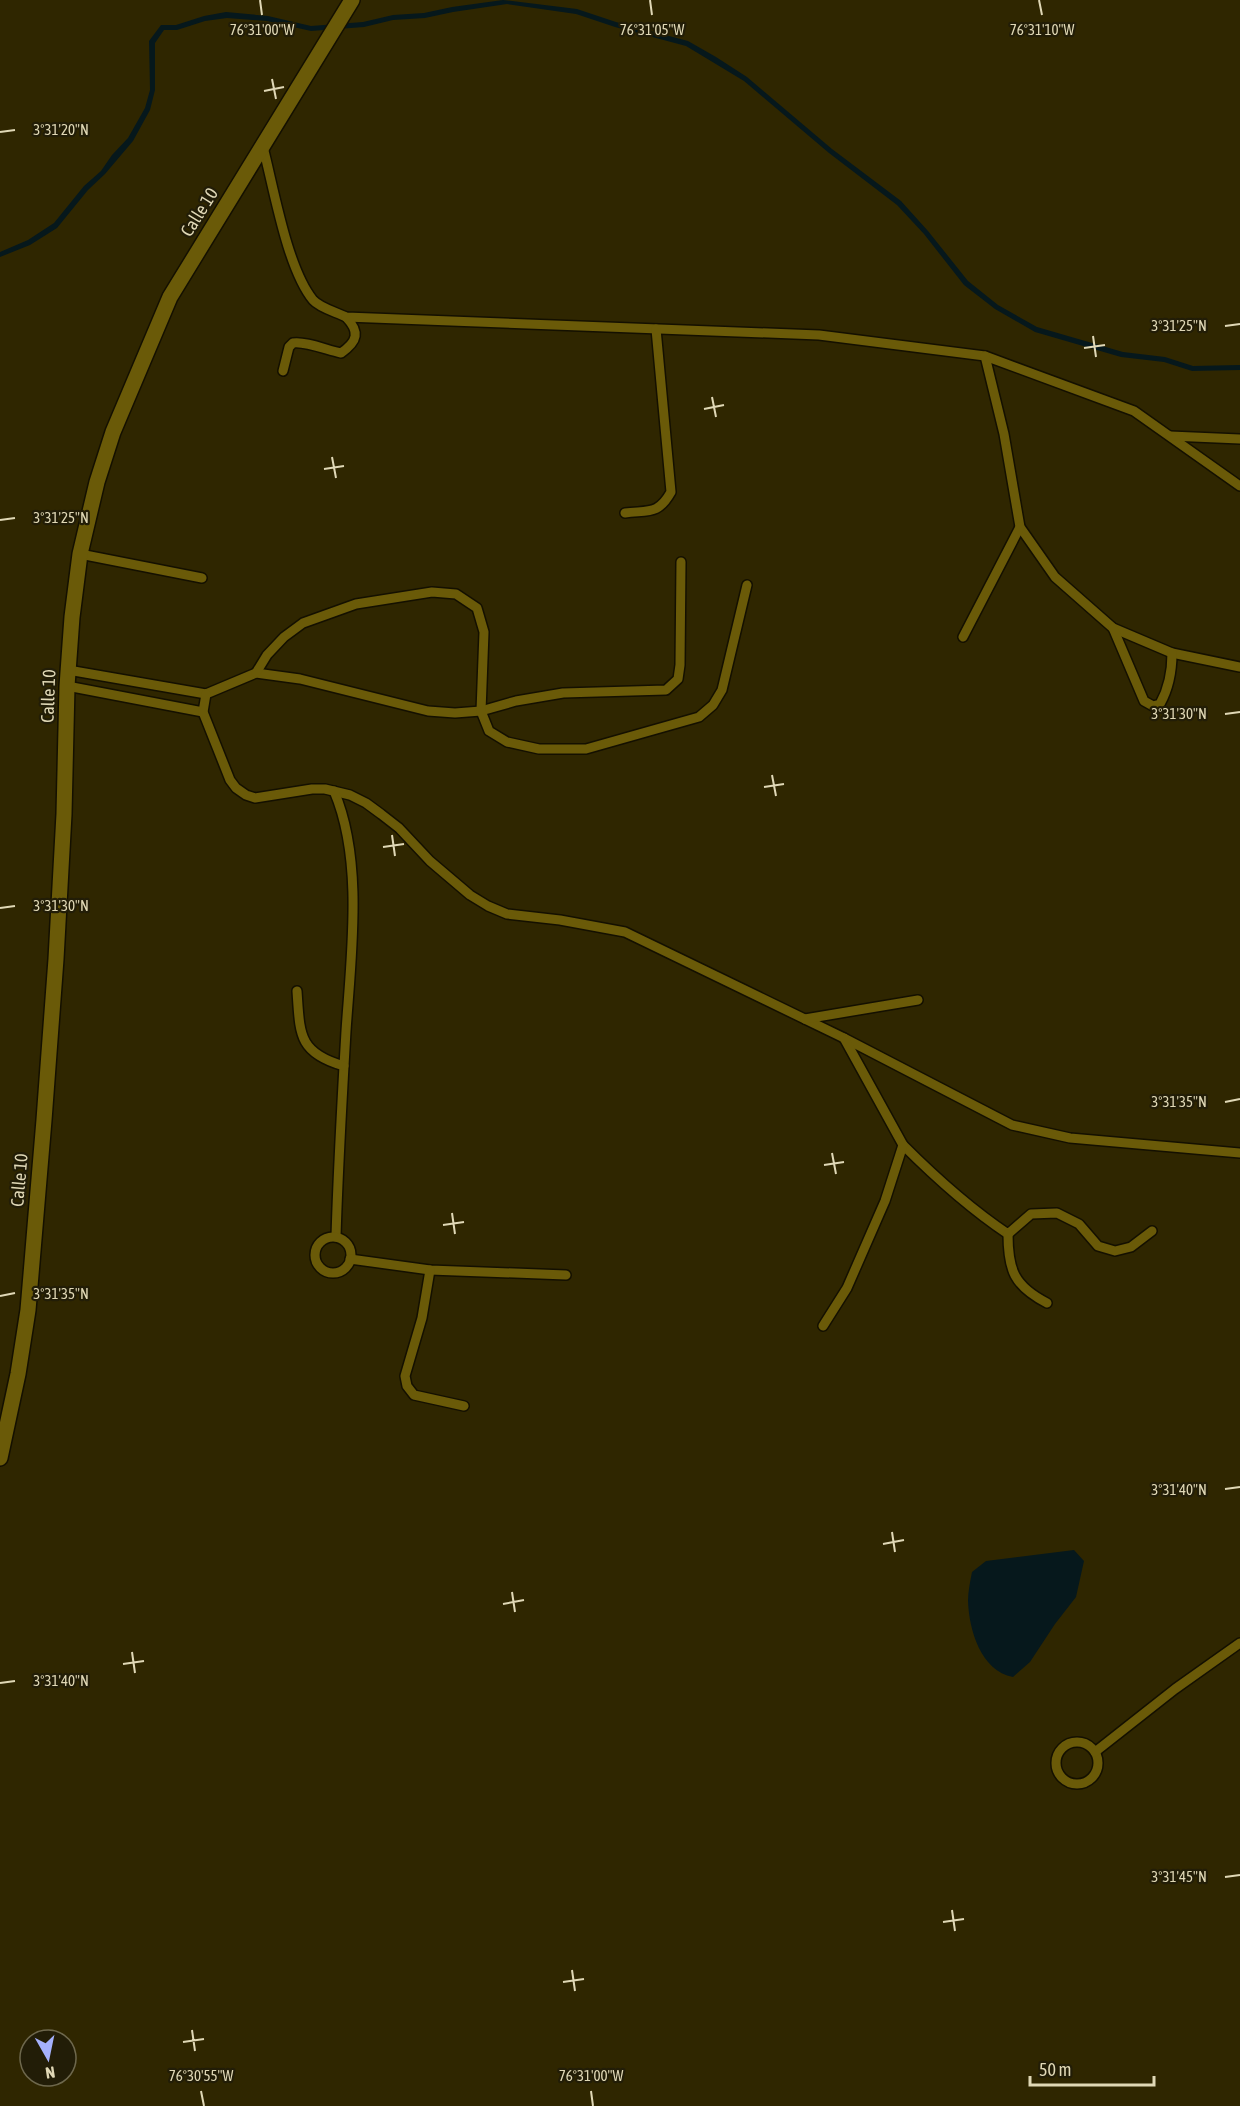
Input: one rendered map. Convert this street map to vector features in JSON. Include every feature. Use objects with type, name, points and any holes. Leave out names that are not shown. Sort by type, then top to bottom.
[{"type":"main road","name":"Calle 10","points":[[0,1458],[18,1374],[28,1310],[44,1120],[64,814],[68,670],[72,617],[80,554],[97,482],[113,432],[170,297],[352,0]]},
{"type":"lane","points":[[263,147],[286,240],[298,276],[315,302],[346,317],[354,326],[356,337],[352,346],[341,353],[320,349],[302,341],[293,343],[289,347],[284,371]]},
{"type":"lane","points":[[346,317],[819,335],[985,356],[1134,411],[1240,486]]},
{"type":"lane","points":[[625,513],[655,510],[664,505],[671,492],[656,329]]},
{"type":"lane","points":[[985,356],[1004,434],[1020,527],[1055,577],[1113,628],[1172,652],[1240,667]]},
{"type":"lane","points":[[1170,436],[1240,439]]},
{"type":"lane","points":[[963,637],[1020,527]]},
{"type":"lane","points":[[80,554],[202,578]]},
{"type":"lane","points":[[68,670],[206,694],[256,673],[300,680],[428,711],[455,713],[481,711],[516,701],[563,693],[666,690],[678,679],[680,664],[681,562]]},
{"type":"lane","points":[[256,673],[267,655],[284,636],[303,623],[356,604],[432,592],[456,594],[477,609],[484,632],[481,711],[489,731],[507,742],[539,749],[586,749],[699,717],[713,705],[722,690],[747,585]]},
{"type":"lane","points":[[1113,628],[1144,701],[1153,706],[1160,704],[1166,692],[1172,669],[1172,652]]},
{"type":"lane","points":[[68,686],[203,712]]},
{"type":"lane","points":[[206,694],[203,712],[230,780],[236,788],[255,798],[312,789],[334,791],[366,803],[399,828],[430,861],[470,895],[488,906],[507,914],[560,920],[625,932],[844,1038],[1012,1125],[1070,1138],[1240,1153]]},
{"type":"lane","points":[[334,791],[344,820],[352,886],[353,937],[338,1151],[336,1237]]},
{"type":"lane","points":[[297,992],[300,1032],[308,1048],[327,1061],[344,1066]]},
{"type":"lane","points":[[805,1019],[918,1000]]},
{"type":"lane","points":[[844,1038],[903,1145],[954,1194],[990,1223],[1008,1234]]},
{"type":"lane","points":[[823,1326],[847,1288],[885,1201],[903,1145]]},
{"type":"lane","points":[[1008,1234],[1031,1214],[1057,1213],[1079,1224],[1098,1246],[1115,1251],[1131,1247],[1152,1231]]},
{"type":"lane","points":[[1008,1234],[1009,1262],[1015,1278],[1028,1293],[1047,1303]]},
{"type":"lane","points":[[336,1237],[342,1239],[350,1248],[350,1259],[346,1267],[338,1272],[325,1270],[318,1264],[316,1251],[320,1243],[327,1238],[336,1237]]},
{"type":"lane","points":[[350,1259],[430,1270],[566,1275]]},
{"type":"lane","points":[[430,1270],[422,1318],[405,1376],[407,1386],[414,1395],[464,1406]]},
{"type":"lane","points":[[1095,1752],[1175,1689],[1240,1643]]},
{"type":"lane","points":[[1076,1742],[1083,1743],[1095,1752],[1098,1766],[1096,1773],[1085,1783],[1071,1784],[1059,1775],[1056,1761],[1063,1748],[1076,1742]]},
{"type":"shaded area","points":[[503,0],[577,9],[688,41],[716,57],[747,77],[832,149],[901,201],[968,281],[998,305],[1037,327],[1123,352],[1165,357],[1193,366],[1240,365],[1240,370],[1192,371],[1164,362],[1121,357],[1035,332],[995,309],[964,285],[924,234],[897,205],[829,153],[744,81],[686,46],[576,14],[507,4],[425,18],[393,20],[364,27],[311,31],[267,21],[227,18],[205,21],[177,30],[164,30],[155,43],[155,90],[150,110],[133,141],[57,228],[30,245],[0,257],[0,252],[28,240],[54,223],[128,138],[145,108],[150,90],[149,41],[161,25],[176,25],[226,12],[268,16],[311,26],[363,22],[393,15],[424,13]]},
{"type":"shaded area","points":[[1074,1550],[1084,1561],[1076,1597],[1030,1662],[1013,1677],[1002,1673],[985,1658],[974,1636],[968,1601],[972,1572],[986,1561]]}]
